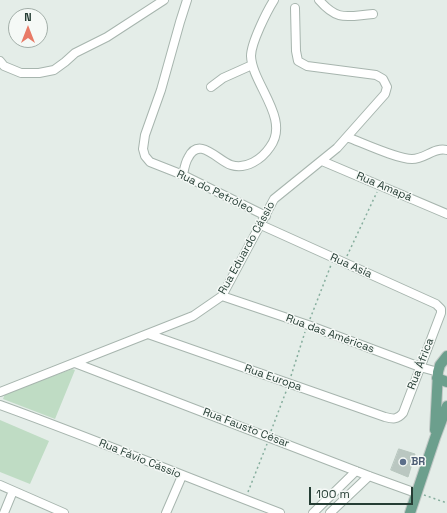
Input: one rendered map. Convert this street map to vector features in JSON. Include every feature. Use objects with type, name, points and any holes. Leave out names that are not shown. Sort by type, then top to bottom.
[{"type":"main road","points":[[435,438],[440,370],[447,356]]},
{"type":"main road","points":[[440,370],[447,382]]},
{"type":"main road","points":[[410,513],[447,406]]},
{"type":"street","points":[[0,61],[4,66],[21,72],[39,73],[54,70],[66,62],[75,53],[107,36],[164,0]]},
{"type":"street","name":"Rua do Petróleo","points":[[187,0],[161,90],[146,135],[143,149],[145,156],[150,162],[164,167],[266,216]]},
{"type":"street","points":[[183,176],[188,157],[194,151],[199,149],[210,151],[218,158],[231,165],[239,166],[253,163],[271,146],[277,125],[273,111],[252,65],[251,54],[253,44],[274,0]]},
{"type":"street","points":[[319,0],[328,10],[340,16],[373,14]]},
{"type":"street","name":"Rua Eduardo Cássio","points":[[0,392],[194,316],[222,296],[274,199],[337,148],[385,94],[387,87],[383,80],[376,75],[365,72],[307,66],[298,61],[296,51],[295,8]]},
{"type":"street","points":[[211,87],[223,78],[252,65]]},
{"type":"street","points":[[347,137],[402,158],[412,159],[422,157],[436,150],[447,150]]},
{"type":"street","name":"Rua Amapá","points":[[322,161],[447,214]]},
{"type":"street","name":"Rua Asia","points":[[261,225],[436,304],[441,309]]},
{"type":"street","name":"Rua das Américas","points":[[222,296],[308,325],[420,367],[440,370]]},
{"type":"street","name":"Rua África","points":[[399,418],[403,413],[441,313],[441,309]]},
{"type":"street","name":"Rua Europa","points":[[148,334],[385,417],[395,419],[399,418]]},
{"type":"street","name":"Rua Fausto César","points":[[75,363],[416,493]]},
{"type":"street","name":"Rua Fávio Cássio","points":[[0,405],[59,426],[182,476],[280,513]]},
{"type":"street","points":[[313,513],[356,471]]},
{"type":"street","points":[[166,513],[182,476]]},
{"type":"street","points":[[330,513],[369,476]]},
{"type":"street","points":[[0,485],[64,513]]},
{"type":"street","points":[[4,513],[14,491]]},
{"type":"path","points":[[344,263],[380,185]]},
{"type":"path","points":[[416,493],[447,503]]},
{"type":"green space","points":[[72,369],[75,370],[55,419],[3,399],[5,394]]},
{"type":"green space","points":[[0,420],[49,441],[30,484],[0,472]]},
{"type":"building","name":"BR","points":[[399,449],[415,454],[408,477],[391,470]]},
{"type":"place","name":"BR","points":[[403,462]]}]
